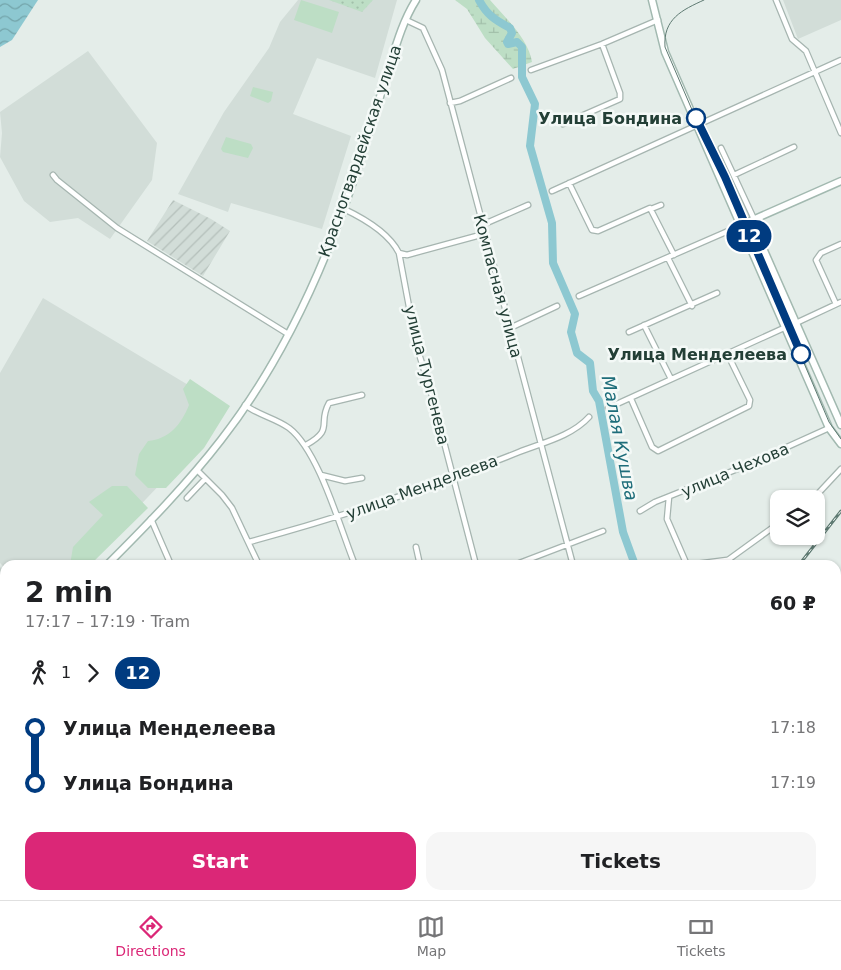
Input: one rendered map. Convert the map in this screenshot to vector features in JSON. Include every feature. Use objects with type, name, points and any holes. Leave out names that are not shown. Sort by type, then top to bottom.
[{"type":"main road","name":"Красногвардейская улица","points":[[113,560],[197,470],[223,438],[288,334],[332,241],[406,20],[416,0]]},
{"type":"main road","points":[[652,0],[666,52],[829,428],[841,444]]},
{"type":"main road","points":[[742,225],[841,180]]},
{"type":"main road","points":[[752,220],[841,425]]},
{"type":"street","points":[[776,0],[792,39],[806,50],[841,133]]},
{"type":"street","name":"Компасная улица","points":[[406,20],[420,26],[426,33],[439,60],[572,560]]},
{"type":"street","points":[[532,70],[602,44],[658,20]]},
{"type":"street","points":[[563,124],[620,99],[620,93],[602,44]]},
{"type":"street","points":[[552,191],[841,60]]},
{"type":"street","points":[[450,103],[460,101],[510,78]]},
{"type":"street","points":[[836,121],[841,119]]},
{"type":"street","points":[[734,175],[794,147]]},
{"type":"street","points":[[721,148],[752,220]]},
{"type":"street","points":[[53,175],[117,228],[288,334]]},
{"type":"street","points":[[569,183],[590,228],[596,232],[647,209],[661,205]]},
{"type":"street","points":[[482,225],[528,205]]},
{"type":"street","points":[[344,209],[362,218],[394,245],[399,253],[407,255],[484,234]]},
{"type":"street","points":[[651,209],[674,255]]},
{"type":"street","points":[[579,296],[742,225]]},
{"type":"street","points":[[796,323],[839,303],[816,260],[821,253],[841,244]]},
{"type":"street","name":"улица Тургенева","points":[[399,253],[416,344],[432,396],[475,560]]},
{"type":"street","points":[[668,258],[692,306]]},
{"type":"street","points":[[629,332],[692,306],[717,293]]},
{"type":"street","points":[[510,328],[557,306]]},
{"type":"street","points":[[644,326],[671,380]]},
{"type":"street","points":[[608,408],[786,327]]},
{"type":"street","points":[[631,399],[652,447],[658,450],[750,406],[750,400],[727,353]]},
{"type":"street","points":[[306,445],[319,438],[325,429],[326,414],[330,403],[362,395]]},
{"type":"street","points":[[244,405],[288,428],[306,445],[321,475],[353,560]]},
{"type":"street","name":"улица Менделеева","points":[[249,542],[336,518],[454,479],[579,427],[589,416]]},
{"type":"street","name":"улица Чехова","points":[[640,511],[655,502],[669,498],[829,428]]},
{"type":"street","points":[[821,490],[841,469]]},
{"type":"street","points":[[197,470],[232,508],[257,560]]},
{"type":"street","points":[[321,475],[345,481],[362,478]]},
{"type":"street","points":[[187,498],[206,479]]},
{"type":"street","points":[[669,498],[667,519],[685,560]]},
{"type":"street","points":[[151,519],[170,560]]},
{"type":"street","points":[[528,560],[568,546],[603,530]]},
{"type":"street","points":[[728,560],[770,530]]},
{"type":"street","points":[[416,546],[419,560]]},
{"type":"shaded area","points":[[298,0],[397,0],[375,78],[317,58],[293,114],[351,136],[322,229],[231,203],[228,212],[178,194],[224,112],[269,48],[280,22]]},
{"type":"shaded area","points":[[783,0],[841,0],[841,20],[798,39]]},
{"type":"shaded area","points":[[88,51],[157,143],[152,180],[110,239],[78,218],[50,222],[24,201],[0,157],[2,133],[0,112]]},
{"type":"shaded area","points":[[173,200],[230,231],[203,276],[147,241]]},
{"type":"shaded area","points":[[43,298],[220,404],[190,453],[88,560],[0,560],[0,373]]},
{"type":"green space","points":[[301,0],[339,12],[332,33],[294,20]]},
{"type":"green space","points":[[329,0],[373,0],[362,12]]},
{"type":"green space","points":[[455,0],[490,0],[521,37],[532,62],[513,69],[485,38],[467,9]]},
{"type":"green space","points":[[253,87],[273,92],[271,101],[268,103],[250,96]]},
{"type":"green space","points":[[226,137],[251,144],[253,148],[248,158],[223,152],[221,149]]},
{"type":"green space","points":[[190,379],[230,406],[204,448],[166,488],[148,488],[135,475],[139,454],[148,441],[168,434],[178,425],[189,405],[183,389]]},
{"type":"green space","points":[[112,486],[127,486],[148,508],[95,560],[71,560],[73,547],[103,515],[89,502]]},
{"type":"water","points":[[0,0],[38,0],[12,40],[0,47]]},
{"type":"waterway","name":"Малая Кушва","points":[[479,0],[492,17],[510,28],[512,33],[507,42],[508,44],[517,42],[522,47],[522,77],[535,104],[530,146],[552,223],[553,263],[575,314],[571,332],[577,353],[590,363],[593,391],[599,401],[623,532],[633,560]]},
{"type":"tram line","points":[[704,0],[681,12],[671,22],[665,37],[665,47],[699,126],[725,177],[829,422],[841,439]]},
{"type":"tram line","name":"12","points":[[696,118],[725,177],[801,354]]},
{"type":"railway","points":[[803,560],[841,511]]},
{"type":"place","name":"Улица Бондина","points":[[696,118]]},
{"type":"place","name":"Улица Менделеева","points":[[801,354]]}]
